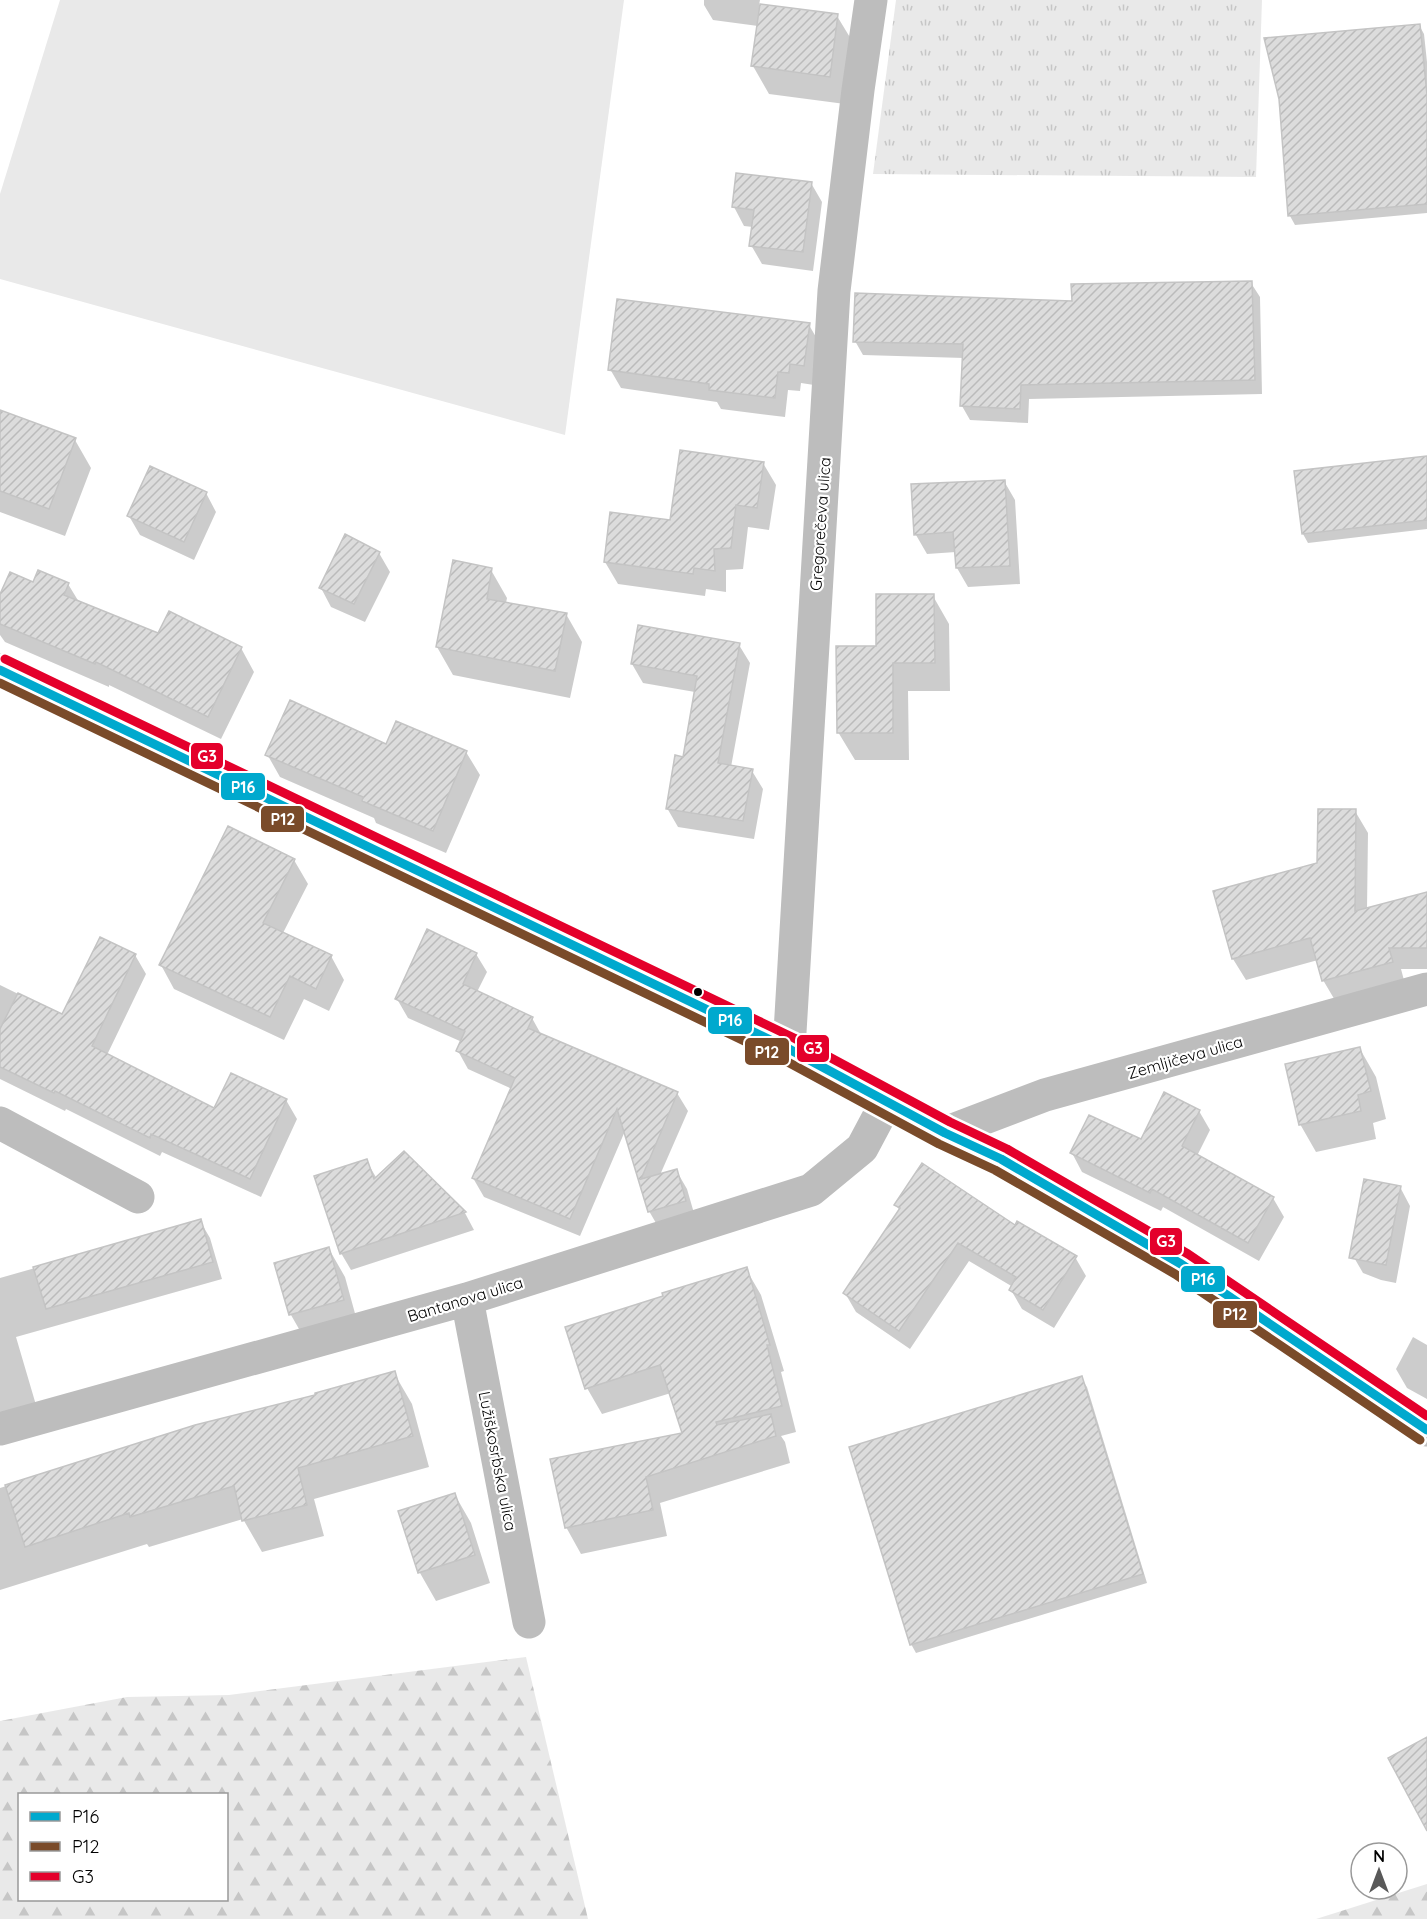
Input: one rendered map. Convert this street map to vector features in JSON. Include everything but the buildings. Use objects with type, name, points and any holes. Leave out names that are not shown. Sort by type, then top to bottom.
[{"type":"street","name":"Gregorečeva ulica","points":[[789,1049],[834,291],[871,0]]},
{"type":"street","points":[[0,670],[789,1049],[945,1133],[1001,1159],[1180,1264],[1427,1430]]},
{"type":"street","name":"Zemljičeva ulica","points":[[945,1133],[1045,1095],[1427,989]]},
{"type":"street","name":"Bantanova ulica","points":[[0,1429],[467,1299],[811,1190],[862,1148],[887,1101]]},
{"type":"street","points":[[0,1123],[138,1197]]},
{"type":"street","name":"Lužiškosrbska ulica","points":[[467,1299],[529,1622]]},
{"type":"green space","points":[[60,0],[624,0],[565,435],[0,279],[0,194]]},
{"type":"green space","points":[[896,0],[1262,0],[1256,177],[873,174]]},
{"type":"green space","points":[[526,1657],[588,1919],[0,1919],[0,1721],[127,1697],[229,1695]]},
{"type":"green space","points":[[1427,1884],[1427,1919],[1316,1919],[1373,1901],[1409,1901],[1409,1890]]},
{"type":"transit line","name":"G3","points":[[5,659],[794,1038],[950,1122],[1007,1149],[1188,1254],[1427,1416]]},
{"type":"transit line","name":"P16","points":[[0,670],[789,1049],[945,1133],[1001,1159],[1181,1264],[1427,1430]]},
{"type":"transit line","name":"P12","points":[[0,683],[784,1060],[939,1144],[995,1170],[1175,1274],[1420,1440]]}]
